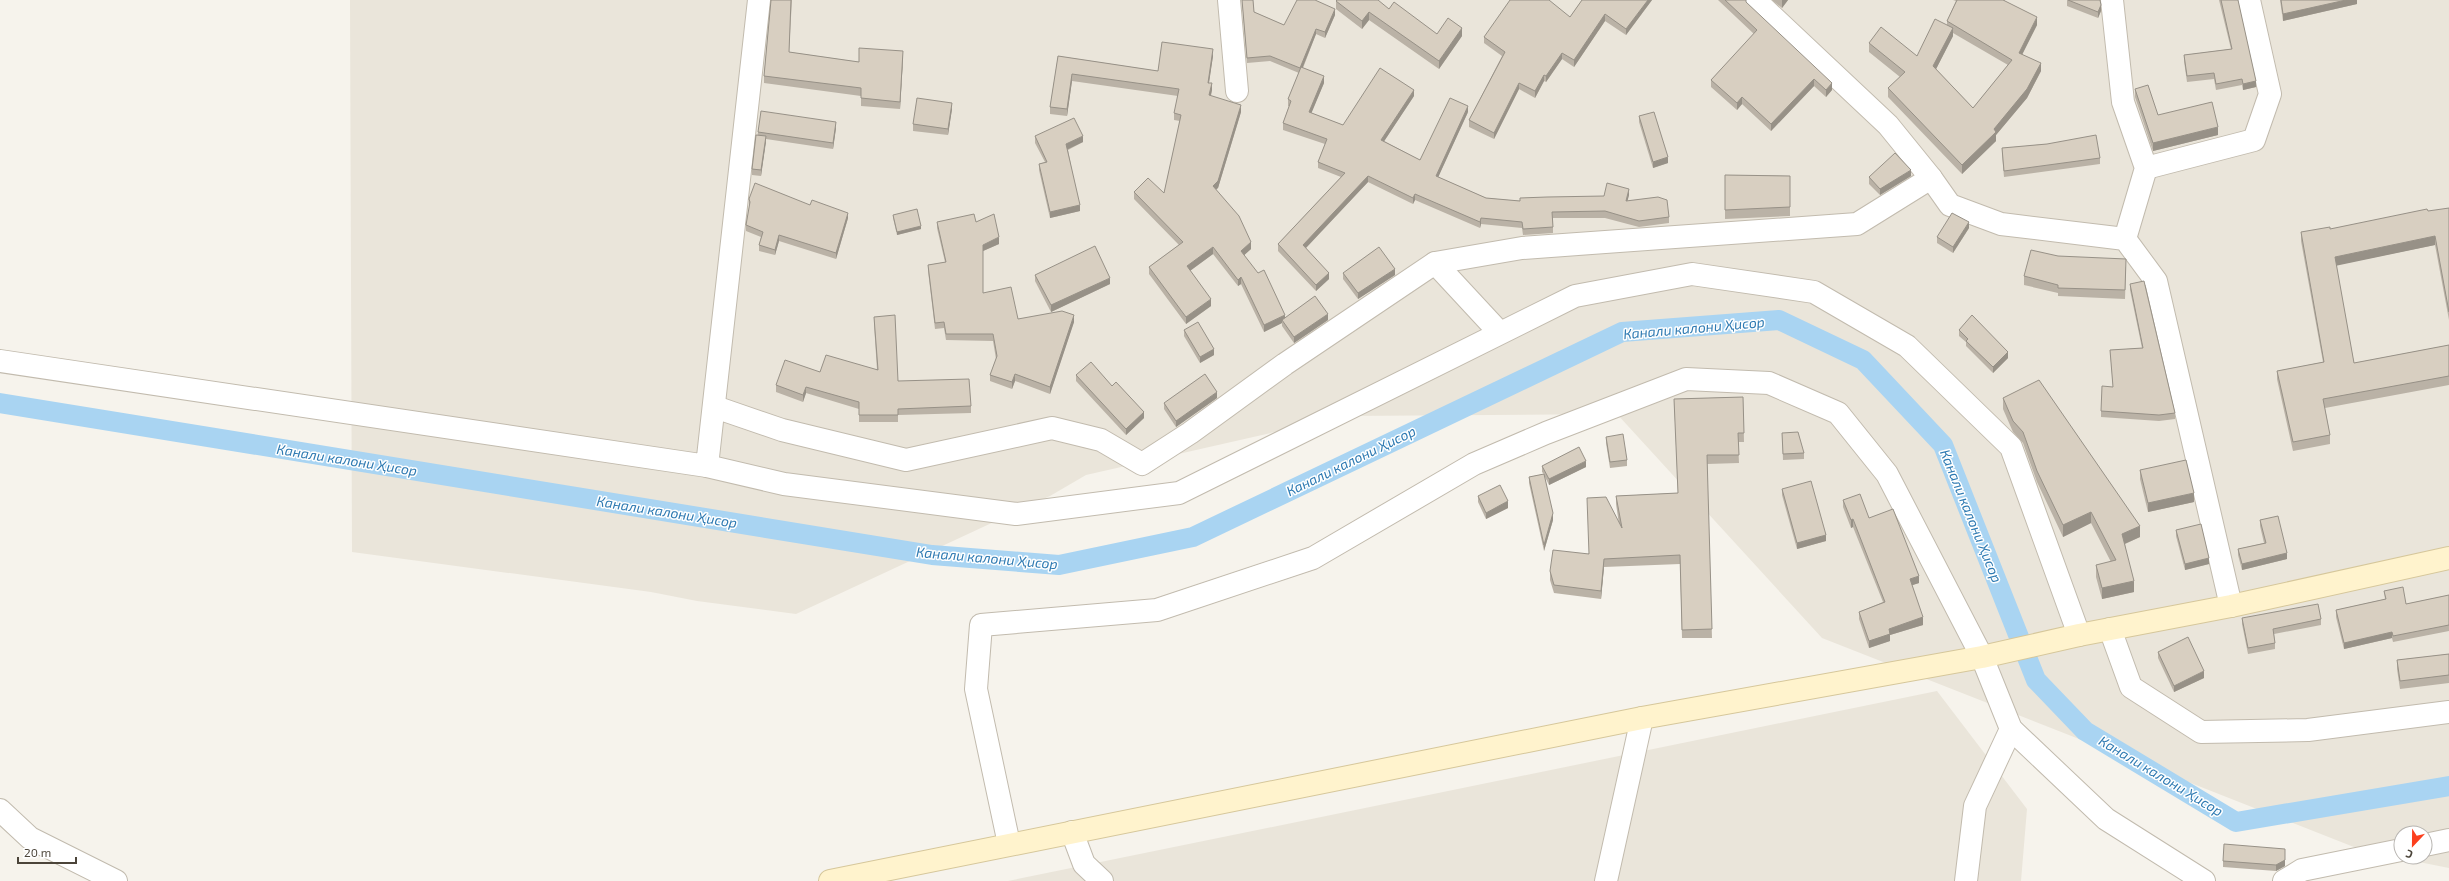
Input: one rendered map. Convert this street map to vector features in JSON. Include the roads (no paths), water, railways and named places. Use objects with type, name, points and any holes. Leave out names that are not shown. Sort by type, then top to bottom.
[{"type":"main road","points":[[830,881],[1642,718],[1982,657],[2079,635],[2232,606],[2449,558]]},
{"type":"street","points":[[708,466],[759,0]]},
{"type":"street","points":[[1229,0],[1237,91]]},
{"type":"street","points":[[1755,0],[1888,125],[1931,178],[1950,205],[2001,224],[2125,238],[2156,281],[2232,606]]},
{"type":"street","points":[[2112,0],[2123,102],[2146,168],[2125,238]]},
{"type":"street","points":[[2146,168],[2254,140],[2270,94],[2249,0]]},
{"type":"street","points":[[715,407],[782,430],[906,460],[1052,428],[1101,440],[1142,464],[1190,434],[1284,364],[1435,263],[1522,248],[1857,224],[1931,178]]},
{"type":"street","points":[[1435,263],[1499,332]]},
{"type":"street","points":[[0,361],[708,466],[784,484],[1016,514],[1179,493],[1499,332],[1575,296],[1692,274],[1814,292],[1907,346],[2011,447],[2079,635]]},
{"type":"street","points":[[1009,844],[976,689],[981,624],[1157,610],[1313,558],[1474,464],[1546,433],[1686,379],[1769,383],[1838,413],[1887,474],[1982,657],[2011,729],[2106,819],[2204,881]]},
{"type":"street","points":[[2110,629],[2131,687],[2201,732],[2308,730],[2449,712]]},
{"type":"street","points":[[1606,881],[1642,718]]},
{"type":"street","points":[[1966,881],[1975,806],[2011,729]]},
{"type":"street","points":[[0,810],[30,838],[116,881]]},
{"type":"street","points":[[1072,832],[1084,864],[1102,881]]},
{"type":"street","points":[[2433,843],[2449,840]]},
{"type":"street","points":[[2284,881],[2302,870],[2393,852]]},
{"type":"waterway","name":"Канали калони Ҳисор","points":[[0,403],[932,555],[1059,565],[1193,537],[1622,332],[1779,320],[1863,360],[1943,445],[2036,680],[2085,731],[2236,822],[2449,786]]}]
